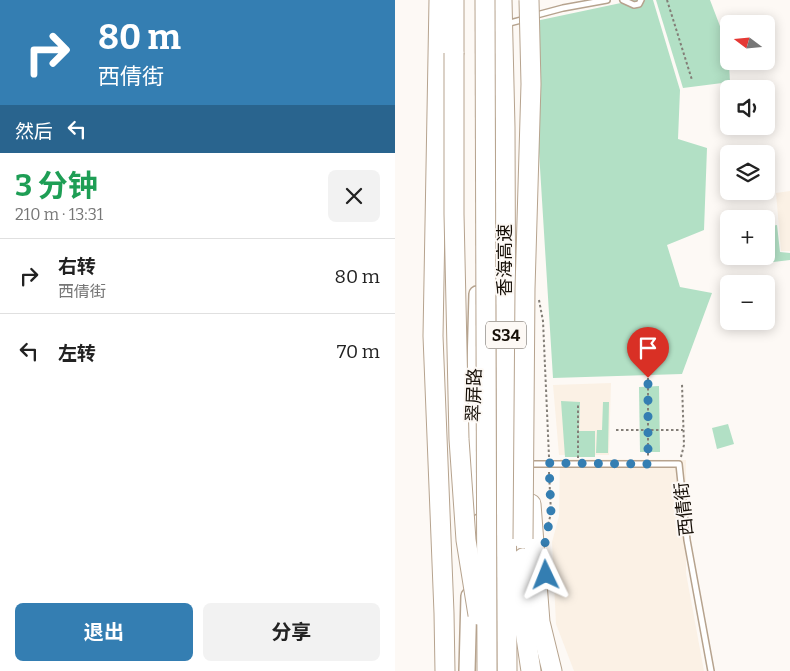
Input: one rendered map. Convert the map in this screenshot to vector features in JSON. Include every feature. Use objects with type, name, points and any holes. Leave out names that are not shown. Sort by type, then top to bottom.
[{"type":"highway","points":[[439,0],[433,336],[445,671]]},
{"type":"highway","points":[[454,0],[454,214],[459,439],[466,540],[482,644],[489,671]]},
{"type":"highway","name":"香海高速","points":[[485,0],[489,671]]},
{"type":"highway","name":"香海高速","points":[[504,0],[507,671]]},
{"type":"highway","points":[[529,0],[531,84],[525,289],[523,624],[531,671]]},
{"type":"highway","points":[[529,411],[540,464],[532,526],[540,622],[552,671]]},
{"type":"main road","name":"翠屏路","points":[[467,671],[483,76],[480,0]]},
{"type":"main road","name":"翠屏路","points":[[504,0],[506,24],[515,671]]},
{"type":"main road","points":[[509,279],[529,411]]},
{"type":"lane","points":[[506,24],[563,8],[607,0]]},
{"type":"lane","points":[[623,0],[634,6],[639,4],[641,0]]},
{"type":"lane","name":"西倩街","points":[[540,464],[679,464],[687,540],[711,671]]},
{"type":"path","points":[[667,0],[692,80]]},
{"type":"path","points":[[539,296],[543,321],[540,464],[551,513],[546,536]]},
{"type":"path","points":[[648,378],[648,464]]},
{"type":"path","points":[[679,464],[684,445],[682,384]]},
{"type":"path","points":[[578,404],[578,463]]},
{"type":"path","points":[[616,430],[683,430]]},
{"type":"shaded area","points":[[790,191],[790,251],[781,251],[776,193]]},
{"type":"shaded area","points":[[611,383],[609,455],[559,455],[553,385]]},
{"type":"shaded area","points":[[560,459],[686,460],[686,573],[704,671],[574,671],[556,624],[552,542],[559,516]]},
{"type":"green space","points":[[635,0],[653,0],[680,90],[678,139],[707,148],[704,230],[667,245],[680,287],[712,293],[682,374],[553,378],[531,22]]},
{"type":"green space","points":[[656,0],[710,0],[720,26],[720,70],[729,70],[730,80],[720,80],[720,83],[683,88]]},
{"type":"green space","points":[[775,225],[777,225],[780,252],[790,253],[790,260],[775,262]]},
{"type":"green space","points":[[659,386],[660,452],[640,452],[639,387]]},
{"type":"green space","points":[[561,401],[580,402],[579,431],[595,431],[595,457],[565,457]]},
{"type":"green space","points":[[603,402],[609,402],[608,453],[596,453],[597,430],[602,430]]},
{"type":"green space","points":[[728,424],[734,444],[717,449],[712,428]]},
{"type":"route","points":[[546,575],[545,543],[551,513],[549,463],[648,464],[648,378]]}]
